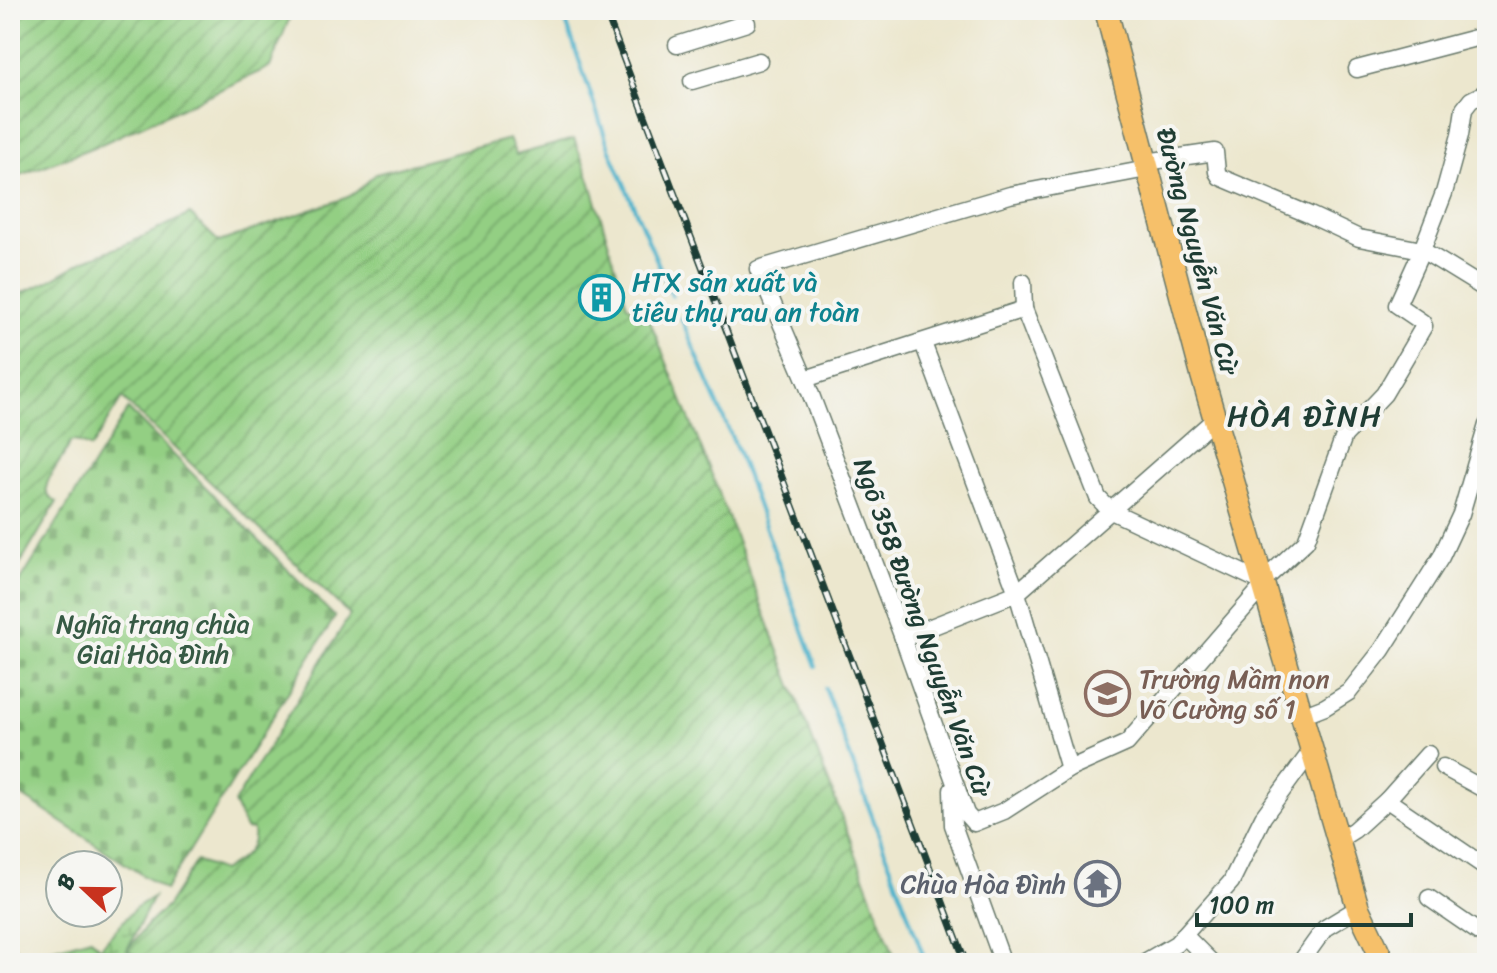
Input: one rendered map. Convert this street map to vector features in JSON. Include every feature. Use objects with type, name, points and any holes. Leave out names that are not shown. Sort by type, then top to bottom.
[{"type":"main road","name":"Đường Nguyễn Văn Cừ","points":[[1106,10],[1215,419],[1358,908],[1384,963]]},
{"type":"street","points":[[677,45],[747,23]]},
{"type":"street","points":[[1357,69],[1487,35]]},
{"type":"street","points":[[692,81],[759,61]]},
{"type":"street","points":[[1422,250],[1444,193],[1464,109],[1471,100],[1487,92]]},
{"type":"street","points":[[1147,166],[1215,152],[1220,177],[1235,185],[1359,238],[1422,250],[1487,290]]},
{"type":"street","name":"Ngõ 358 Đường Nguyễn Văn Cừ","points":[[1147,166],[1010,195],[758,269],[805,379],[966,814],[978,823],[1004,811],[1069,769],[1127,743],[1263,583],[1306,541],[1344,436],[1384,394],[1424,326],[1397,305],[1422,250]]},
{"type":"street","points":[[1023,282],[1024,309],[1098,498],[1111,511],[1263,583]]},
{"type":"street","points":[[805,379],[1024,309]]},
{"type":"street","points":[[923,343],[1017,593],[1069,769]]},
{"type":"street","points":[[903,638],[1017,593],[1215,419]]},
{"type":"street","points":[[1302,716],[1325,707],[1349,692],[1382,650],[1410,606],[1441,557],[1461,514],[1487,425]]},
{"type":"street","points":[[1143,963],[1176,944],[1231,882],[1263,817],[1312,750]]},
{"type":"street","points":[[1338,840],[1387,800],[1428,754]]},
{"type":"street","points":[[1443,767],[1487,791]]},
{"type":"street","points":[[951,774],[953,825],[1003,963]]},
{"type":"street","points":[[1387,800],[1487,868]]},
{"type":"street","points":[[1429,898],[1487,938]]},
{"type":"street","points":[[1300,963],[1325,928],[1358,908]]},
{"type":"street","points":[[1184,935],[1212,963]]},
{"type":"green space","points":[[10,10],[299,10],[290,17],[270,67],[99,145],[10,179]]},
{"type":"green space","points":[[509,139],[516,155],[574,139],[590,180],[627,305],[646,311],[714,480],[897,963],[148,963],[127,950],[167,906],[196,861],[222,871],[249,850],[253,830],[246,829],[234,803],[350,615],[122,398],[91,448],[70,442],[46,490],[49,497],[57,502],[10,581],[10,298],[47,282],[85,260],[190,214],[219,242],[348,197],[376,174]]},
{"type":"green space","name":"Nghĩa trang chùa Giai Hòa Đình","points":[[128,409],[335,617],[165,890],[124,863],[124,849],[103,849],[10,788],[10,598]]},
{"type":"green space","points":[[153,897],[127,950],[146,963],[10,963],[10,940],[21,954],[31,955],[91,938],[100,948],[117,929],[124,929],[124,921],[135,908]]},
{"type":"waterway","points":[[562,10],[609,148],[672,296]]},
{"type":"waterway","points":[[681,318],[738,452],[816,666]]},
{"type":"waterway","points":[[825,688],[926,963]]},
{"type":"railway","points":[[605,10],[966,963]]},
{"type":"place","name":"HTX sản xuất và tiêu thụ rau an toàn","points":[[601,297]]},
{"type":"place","name":"Trường Mầm non Võ Cường số 1","points":[[1108,694]]},
{"type":"place","name":"Chùa Hòa Đình","points":[[1097,884]]},
{"type":"district","name":"HÒA ĐÌNH","points":[[1305,416]]}]
